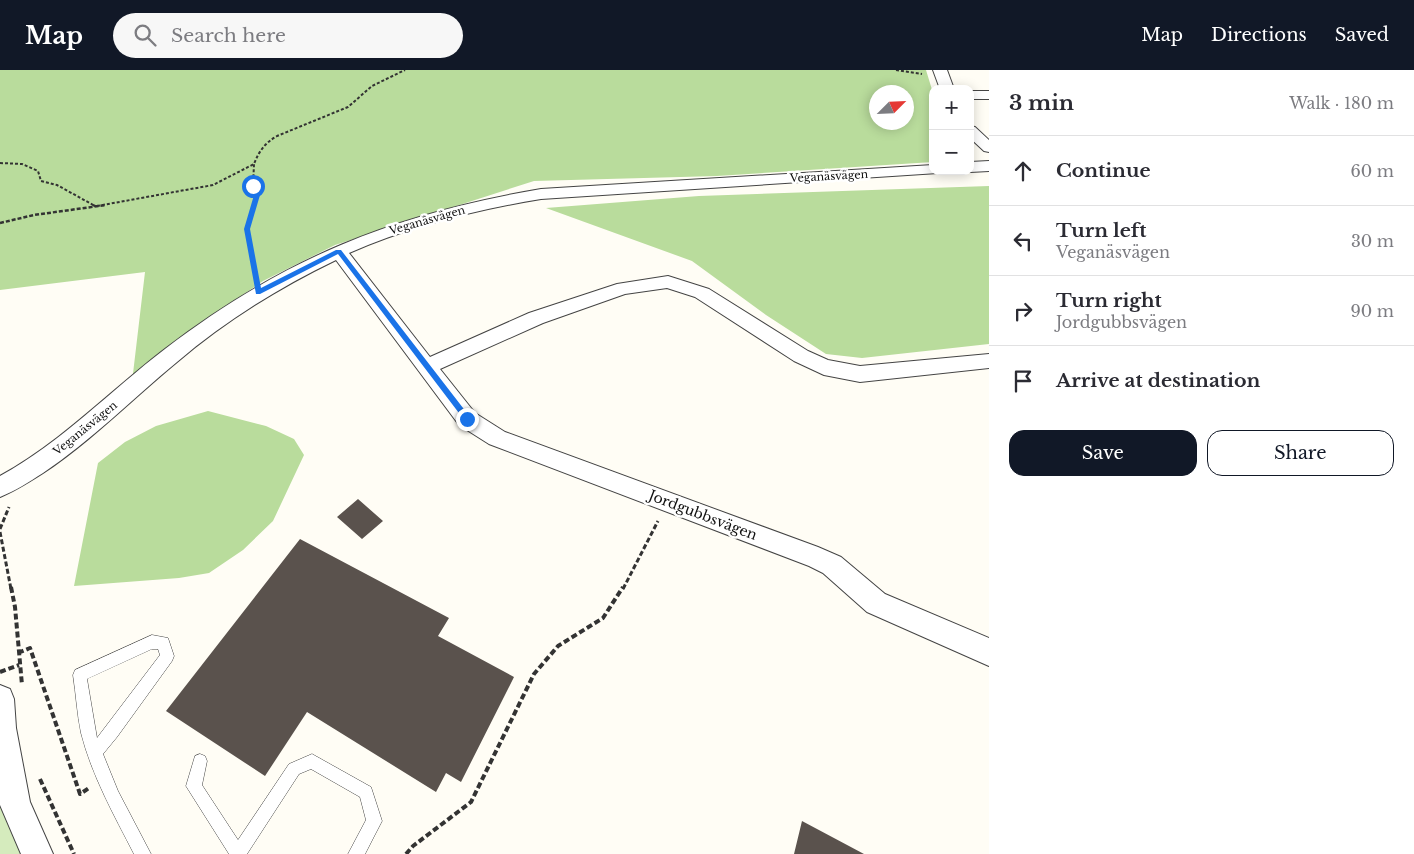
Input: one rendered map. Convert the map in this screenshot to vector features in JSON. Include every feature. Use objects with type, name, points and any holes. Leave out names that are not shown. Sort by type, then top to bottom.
[{"type":"street","points":[[974,94],[989,95]]},
{"type":"street","points":[[974,134],[989,148]]},
{"type":"street","points":[[974,168],[989,166]]},
{"type":"street","name":"Veganäsvägen","points":[[0,487],[27,474],[96,422],[169,357],[210,325],[258,292],[338,251],[400,226],[441,214],[515,198],[565,192],[929,170]]},
{"type":"street","name":"Jordgubbsvägen","points":[[338,251],[467,419],[497,438],[818,558],[832,565],[876,603],[989,652]]},
{"type":"street","points":[[428,366],[536,318],[623,288],[668,282],[702,293],[801,356],[824,367],[860,374],[989,360]]},
{"type":"street","points":[[11,694],[2,728],[15,804],[37,854]]},
{"type":"lane","points":[[95,752],[112,732],[167,656],[164,643],[152,642],[80,675],[88,734],[104,778],[143,854]]},
{"type":"lane","points":[[200,761],[194,786],[238,854],[294,770],[312,761],[366,792],[374,821],[356,854]]},
{"type":"path","points":[[258,292],[247,229],[257,195],[253,180],[254,164],[259,152],[277,136],[348,107],[372,86],[405,70]]},
{"type":"path","points":[[896,70],[943,78]]},
{"type":"path","points":[[0,163],[22,164],[38,170],[41,181],[57,185],[95,207]]},
{"type":"path","points":[[0,223],[58,211],[95,207],[212,185],[254,164]]},
{"type":"path","points":[[406,854],[413,846],[471,802],[534,674],[558,646],[603,618],[625,585],[668,502]]},
{"type":"path","points":[[0,532],[16,607],[19,665],[11,694]]},
{"type":"path","points":[[18,653],[30,648],[80,794],[104,778]]},
{"type":"path","points":[[0,672],[19,665]]},
{"type":"path","points":[[38,774],[74,854]]},
{"type":"green space","points":[[0,70],[926,70],[931,85],[929,85],[929,162],[717,176],[534,181],[335,245],[263,281],[194,329],[132,382],[145,272],[0,290]]},
{"type":"green space","points":[[989,186],[989,344],[862,358],[826,354],[766,315],[692,261],[546,208],[699,196]]},
{"type":"green space","points":[[208,411],[266,426],[294,439],[304,455],[273,521],[243,550],[209,573],[179,578],[74,586],[98,463],[125,442],[156,426]]},
{"type":"green space","points":[[0,724],[37,854],[0,854]]},
{"type":"building","points":[[358,499],[383,521],[362,539],[337,517]]},
{"type":"building","points":[[300,539],[449,618],[438,636],[514,677],[461,782],[446,773],[436,792],[307,712],[265,776],[166,711]]},
{"type":"building","points":[[802,821],[864,854],[794,854]]},
{"type":"route","points":[[253,186],[257,195],[251,210],[247,229],[258,292],[338,251],[467,419]]}]
